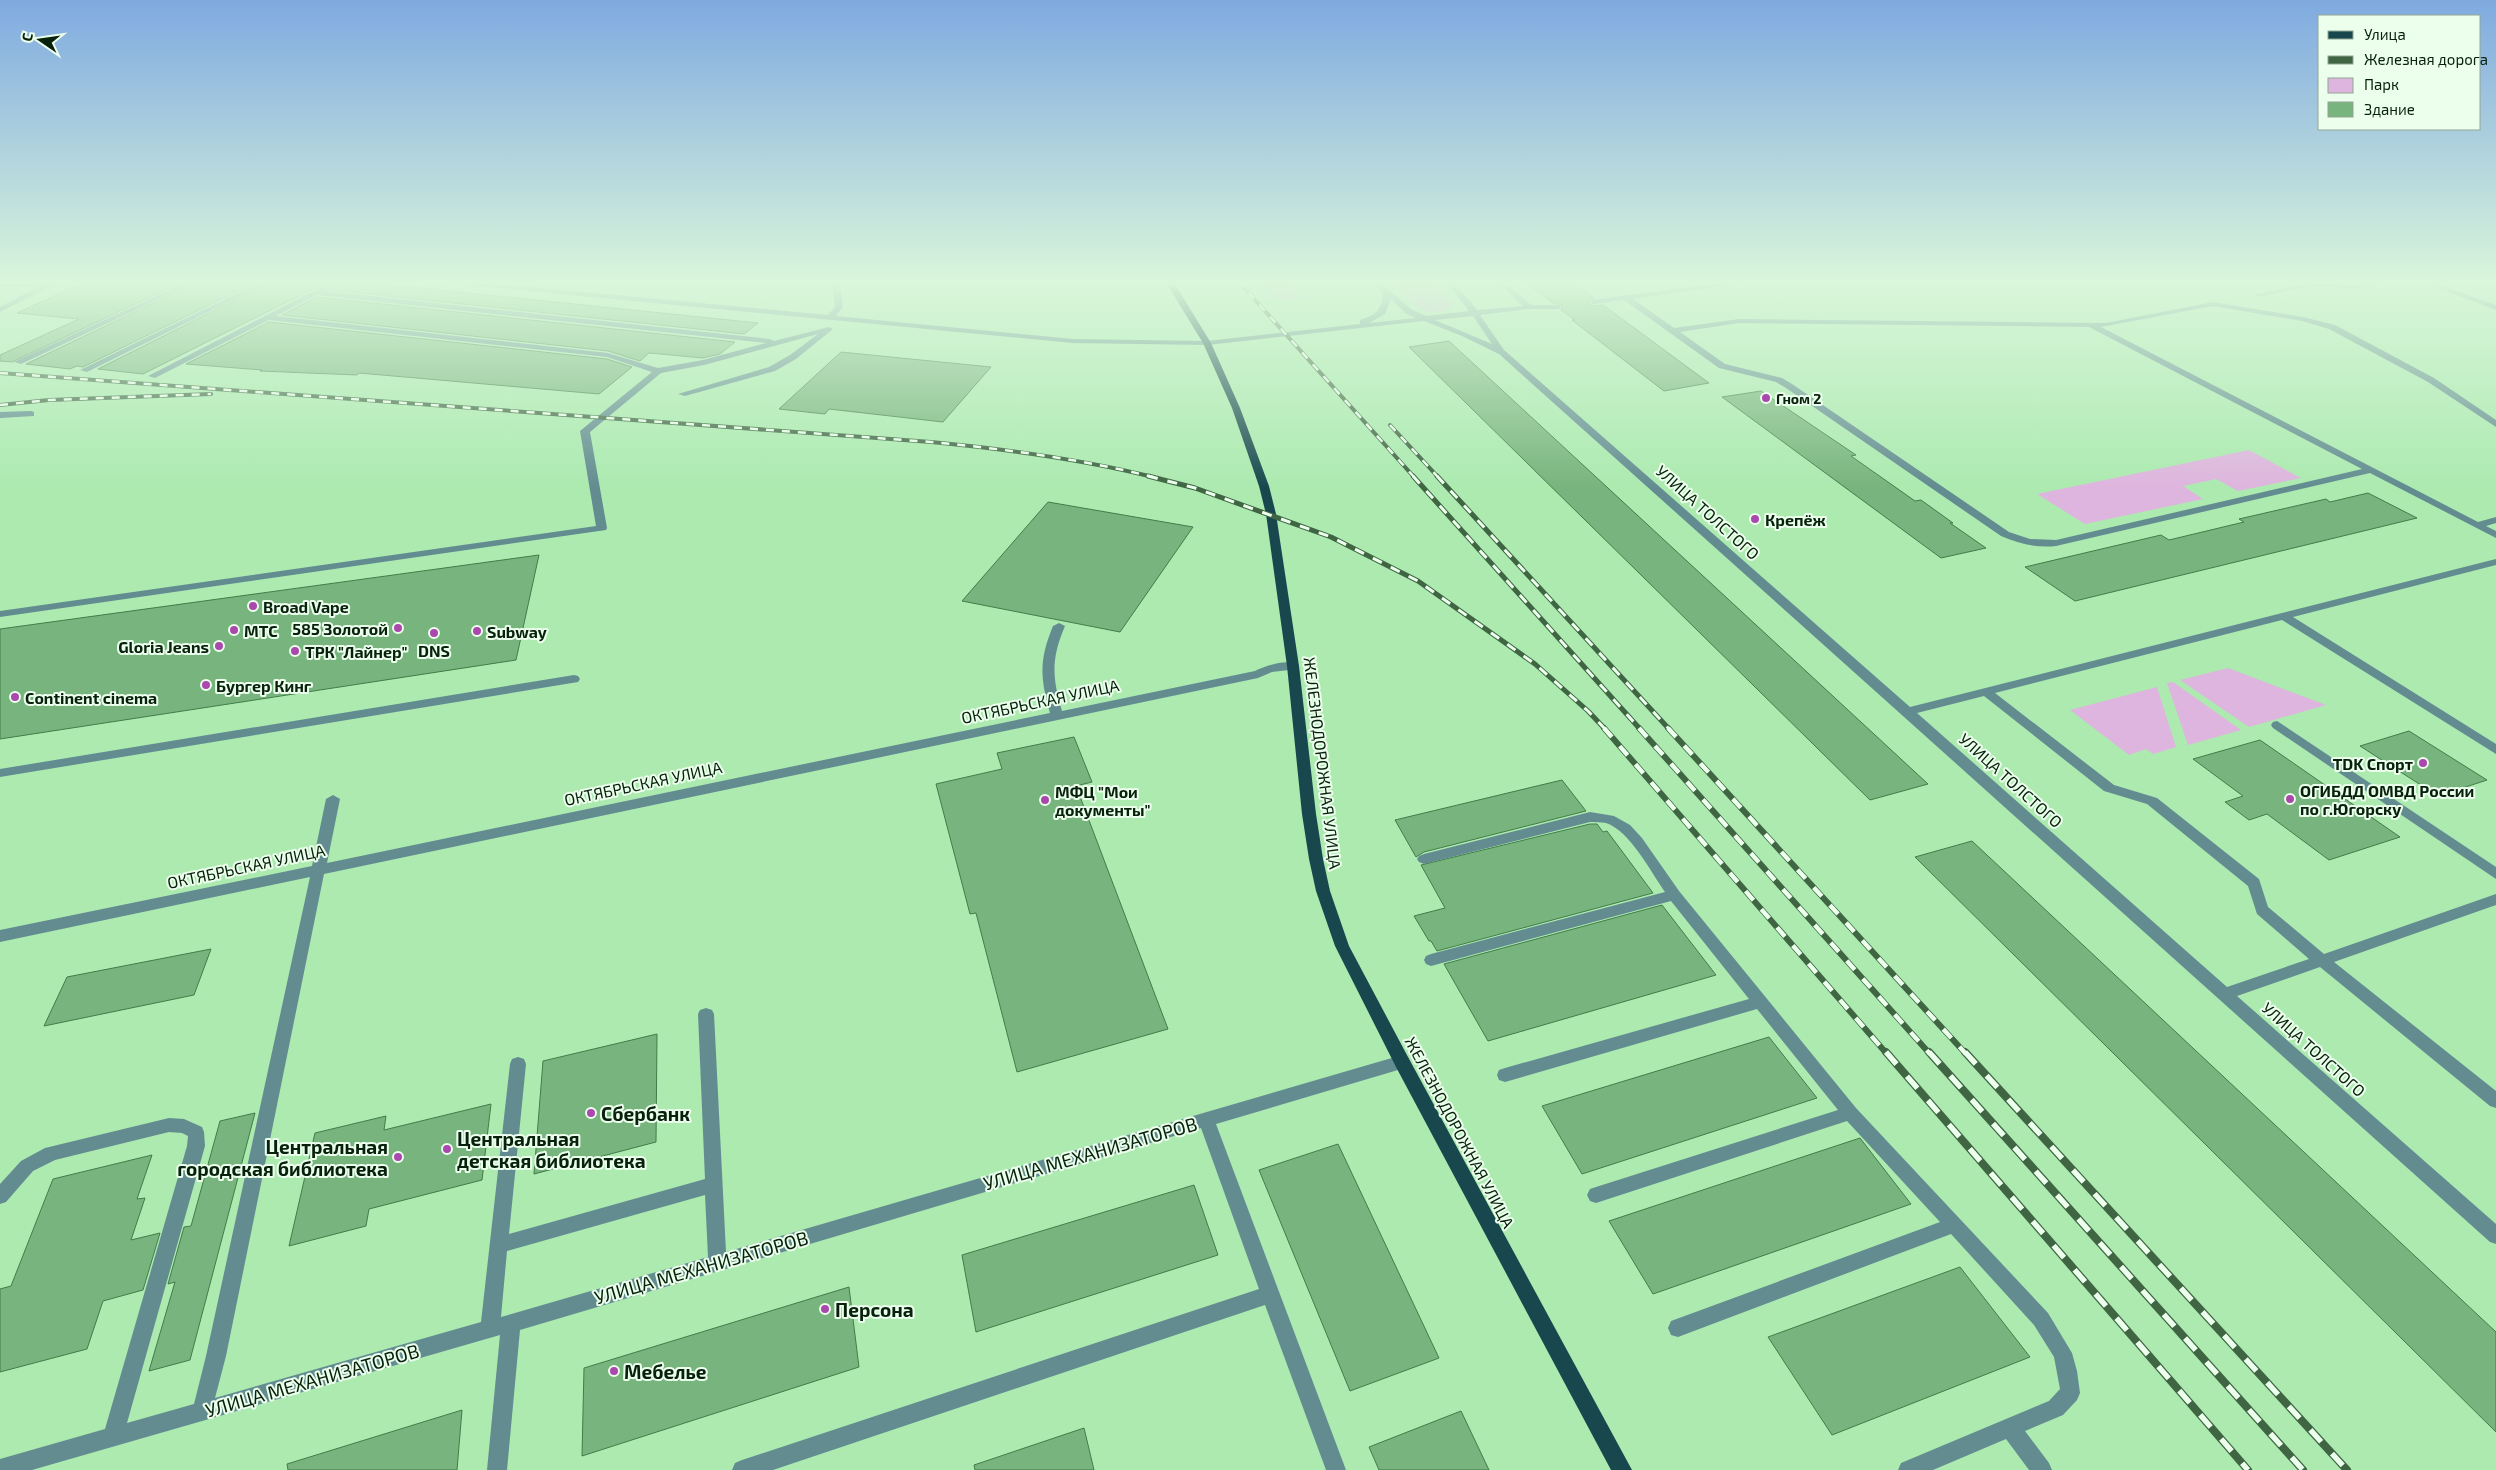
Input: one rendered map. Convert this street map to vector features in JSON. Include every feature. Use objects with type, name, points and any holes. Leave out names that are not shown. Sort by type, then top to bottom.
[{"type":"main road","name":"ЖЕЛЕЗНОДОРОЖНАЯ УЛИЦА","points":[[1211,350],[1240,416],[1264,486],[1271,514],[1293,666],[1309,814],[1323,891],[1342,946],[1402,1062],[1622,1470]]},
{"type":"street","points":[[18,362],[45,350]]},
{"type":"street","points":[[84,370],[126,350]]},
{"type":"street","points":[[152,376],[203,350]]},
{"type":"street","points":[[560,350],[608,355],[658,371]]},
{"type":"street","points":[[0,614],[602,528],[585,431],[658,371],[748,350]]},
{"type":"street","points":[[682,394],[747,378],[772,369],[793,358],[803,350]]},
{"type":"street","points":[[1497,350],[1502,352]]},
{"type":"street","points":[[1700,350],[1722,366],[1779,380],[2005,534],[2020,541],[2039,545],[2056,543],[2368,471]]},
{"type":"street","points":[[2137,350],[2368,471],[2496,535]]},
{"type":"street","points":[[2374,350],[2431,380],[2496,424]]},
{"type":"street","name":"УЛИЦА ТОЛСТОГО","points":[[1502,352],[2496,1236]]},
{"type":"street","points":[[0,415],[31,414]]},
{"type":"street","points":[[2476,525],[2496,520]]},
{"type":"street","points":[[1907,712],[2496,562]]},
{"type":"street","points":[[2284,616],[2496,750]]},
{"type":"street","points":[[1057,716],[1046,670],[1048,653],[1060,626]]},
{"type":"street","name":"ОКТЯБРЬСКАЯ УЛИЦА","points":[[0,936],[1258,674],[1269,669],[1293,666]]},
{"type":"street","points":[[0,773],[574,678]]},
{"type":"street","points":[[1986,692],[2109,788],[2152,801],[2254,883],[2262,910],[2496,1101]]},
{"type":"street","points":[[2277,725],[2496,874]]},
{"type":"street","points":[[202,1411],[216,1356],[332,799]]},
{"type":"street","points":[[1424,859],[1590,817],[1609,819],[1624,828],[1637,841],[1674,895],[1850,1113],[2041,1319],[2060,1345],[2070,1370],[2070,1393],[2056,1408],[1908,1470]]},
{"type":"street","points":[[1431,960],[1674,895]]},
{"type":"street","points":[[2226,994],[2324,962],[2496,899]]},
{"type":"street","points":[[1505,1075],[1760,1002]]},
{"type":"street","points":[[706,1014],[717,1262]]},
{"type":"street","name":"УЛИЦА МЕХАНИЗАТОРОВ","points":[[0,1469],[511,1323],[1402,1062]]},
{"type":"street","points":[[490,1329],[518,1064]]},
{"type":"street","points":[[1596,1196],[1850,1113]]},
{"type":"street","points":[[1206,1120],[1336,1470]]},
{"type":"street","points":[[0,1196],[27,1166],[51,1153],[169,1125],[184,1126],[196,1132],[196,1146],[113,1437]]},
{"type":"street","points":[[498,1245],[713,1185]]},
{"type":"street","points":[[1678,1328],[1954,1225]]},
{"type":"street","points":[[742,1470],[1270,1294]]},
{"type":"street","points":[[497,1470],[511,1323]]},
{"type":"street","points":[[2010,1428],[2042,1470]]},
{"type":"green space","points":[[2249,450],[2301,478],[2238,491],[2216,479],[2183,486],[2203,499],[2085,524],[2037,494]]},
{"type":"green space","points":[[2228,668],[2326,705],[2249,727],[2180,680]]},
{"type":"green space","points":[[2173,682],[2241,730],[2188,745],[2167,683]]},
{"type":"green space","points":[[2157,687],[2176,747],[2153,754],[2146,749],[2129,755],[2070,710]]},
{"type":"building","points":[[12,350],[38,350],[12,362],[0,361],[0,355]]},
{"type":"building","points":[[56,350],[118,350],[83,367],[77,366],[70,369],[26,364]]},
{"type":"building","points":[[137,350],[192,350],[143,374],[98,369]]},
{"type":"building","points":[[214,350],[521,350],[607,359],[632,367],[599,394],[359,373],[357,375],[260,371],[262,370],[186,364]]},
{"type":"building","points":[[595,350],[726,350],[720,354],[703,358],[649,353],[640,361],[608,351]]},
{"type":"building","points":[[1412,350],[1458,350],[1928,784],[1870,800]]},
{"type":"building","points":[[1610,350],[1664,350],[1709,383],[1664,391]]},
{"type":"building","points":[[841,352],[991,367],[943,422],[829,409],[825,414],[779,409]]},
{"type":"building","points":[[1761,391],[1856,455],[1851,456],[1915,501],[1921,500],[1986,548],[1941,558],[1722,397]]},
{"type":"building","points":[[2368,493],[2417,518],[2075,601],[2025,567],[2161,535],[2169,540],[2244,522],[2239,519],[2326,499],[2330,502]]},
{"type":"building","points":[[1048,502],[1193,527],[1120,632],[962,601]]},
{"type":"building","name":"ТРК \"Лайнер\"","points":[[539,555],[516,660],[0,739],[0,629]]},
{"type":"building","name":"TDK Спорт","points":[[2409,731],[2487,780],[2438,796],[2360,746]]},
{"type":"building","points":[[1074,737],[1092,782],[1076,786],[1168,1029],[1017,1072],[976,913],[970,914],[936,784],[1002,769],[997,753]]},
{"type":"building","name":"ОГИБДД ОМВД России по г.Югорску","points":[[2260,740],[2400,837],[2329,860],[2267,814],[2249,820],[2225,802],[2243,796],[2193,759]]},
{"type":"building","points":[[1562,780],[1586,811],[1424,852],[1416,857],[1395,820]]},
{"type":"building","points":[[1590,824],[1597,824],[1603,832],[1607,831],[1653,893],[1437,951],[1431,941],[1429,941],[1414,916],[1445,908],[1421,865]]},
{"type":"building","points":[[1972,841],[2496,1332],[2496,1432],[1915,857]]},
{"type":"building","points":[[1662,905],[1716,975],[1488,1041],[1444,964]]},
{"type":"building","points":[[211,949],[194,995],[44,1026],[67,977]]},
{"type":"building","points":[[657,1034],[656,1142],[534,1174],[543,1061]]},
{"type":"building","points":[[1769,1037],[1817,1098],[1582,1174],[1542,1106]]},
{"type":"building","name":"Центральная городская библиотека","points":[[491,1104],[482,1180],[369,1209],[366,1226],[289,1246],[315,1133],[386,1116],[384,1130]]},
{"type":"building","points":[[255,1113],[190,1360],[149,1371],[175,1282],[168,1284],[184,1227],[191,1226],[220,1121]]},
{"type":"building","points":[[1860,1138],[1911,1204],[1653,1294],[1609,1221]]},
{"type":"building","points":[[1338,1144],[1439,1358],[1350,1391],[1259,1170]]},
{"type":"building","points":[[152,1155],[137,1199],[145,1198],[131,1240],[160,1233],[143,1290],[103,1301],[87,1349],[0,1372],[0,1289],[11,1286],[53,1179]]},
{"type":"building","points":[[1194,1185],[1218,1255],[976,1332],[962,1255]]},
{"type":"building","points":[[1960,1267],[2030,1357],[1832,1435],[1768,1337]]},
{"type":"building","points":[[849,1287],[859,1367],[582,1456],[584,1368]]},
{"type":"building","points":[[462,1410],[457,1470],[288,1470],[287,1464]]},
{"type":"building","points":[[1461,1411],[1489,1470],[1379,1470],[1369,1447]]},
{"type":"building","points":[[1084,1428],[1094,1470],[975,1470],[974,1465]]},
{"type":"railway","points":[[1300,350],[1414,477]]},
{"type":"railway","points":[[0,373],[931,442],[1043,455],[1153,477]]},
{"type":"railway","points":[[0,405],[49,400],[211,394]]},
{"type":"railway","points":[[1390,425],[1438,477]]},
{"type":"railway","points":[[1148,476],[1195,488],[1331,537],[1418,581],[1535,664],[1588,711],[1605,729]]},
{"type":"railway","points":[[1413,476],[1640,729]]},
{"type":"railway","points":[[1437,476],[1669,729]]},
{"type":"railway","points":[[1604,728],[1887,1054]]},
{"type":"railway","points":[[1639,728],[1930,1054]]},
{"type":"railway","points":[[1668,728],[1966,1054]]},
{"type":"railway","points":[[1886,1052],[2248,1470]]},
{"type":"railway","points":[[1929,1052],[2303,1470]]},
{"type":"railway","points":[[1965,1052],[2347,1470]]},
{"type":"place","name":"Гном 2","points":[[1766,398]]},
{"type":"place","name":"Крепёж","points":[[1755,519]]},
{"type":"place","name":"Broad Vape","points":[[253,606]]},
{"type":"place","name":"585 Золотой","points":[[398,628]]},
{"type":"place","name":"МТС","points":[[234,630]]},
{"type":"place","name":"Subway","points":[[477,631]]},
{"type":"place","name":"DNS","points":[[434,633]]},
{"type":"place","name":"Gloria Jeans","points":[[219,646]]},
{"type":"place","name":"ТРК \"Лайнер\"","points":[[295,651]]},
{"type":"place","name":"Бургер Кинг","points":[[206,685]]},
{"type":"place","name":"Continent cinema","points":[[15,697]]},
{"type":"place","name":"TDK Спорт","points":[[2423,763]]},
{"type":"place","name":"ОГИБДД ОМВД России по г.Югорску","points":[[2290,799]]},
{"type":"place","name":"МФЦ \"Мои документы\"","points":[[1045,800]]},
{"type":"place","name":"Сбербанк","points":[[591,1113]]},
{"type":"place","name":"Центральная детская библиотека","points":[[447,1149]]},
{"type":"place","name":"Центральная городская библиотека","points":[[398,1157]]},
{"type":"place","name":"Персона","points":[[825,1309]]},
{"type":"place","name":"Мебелье","points":[[614,1371]]}]
